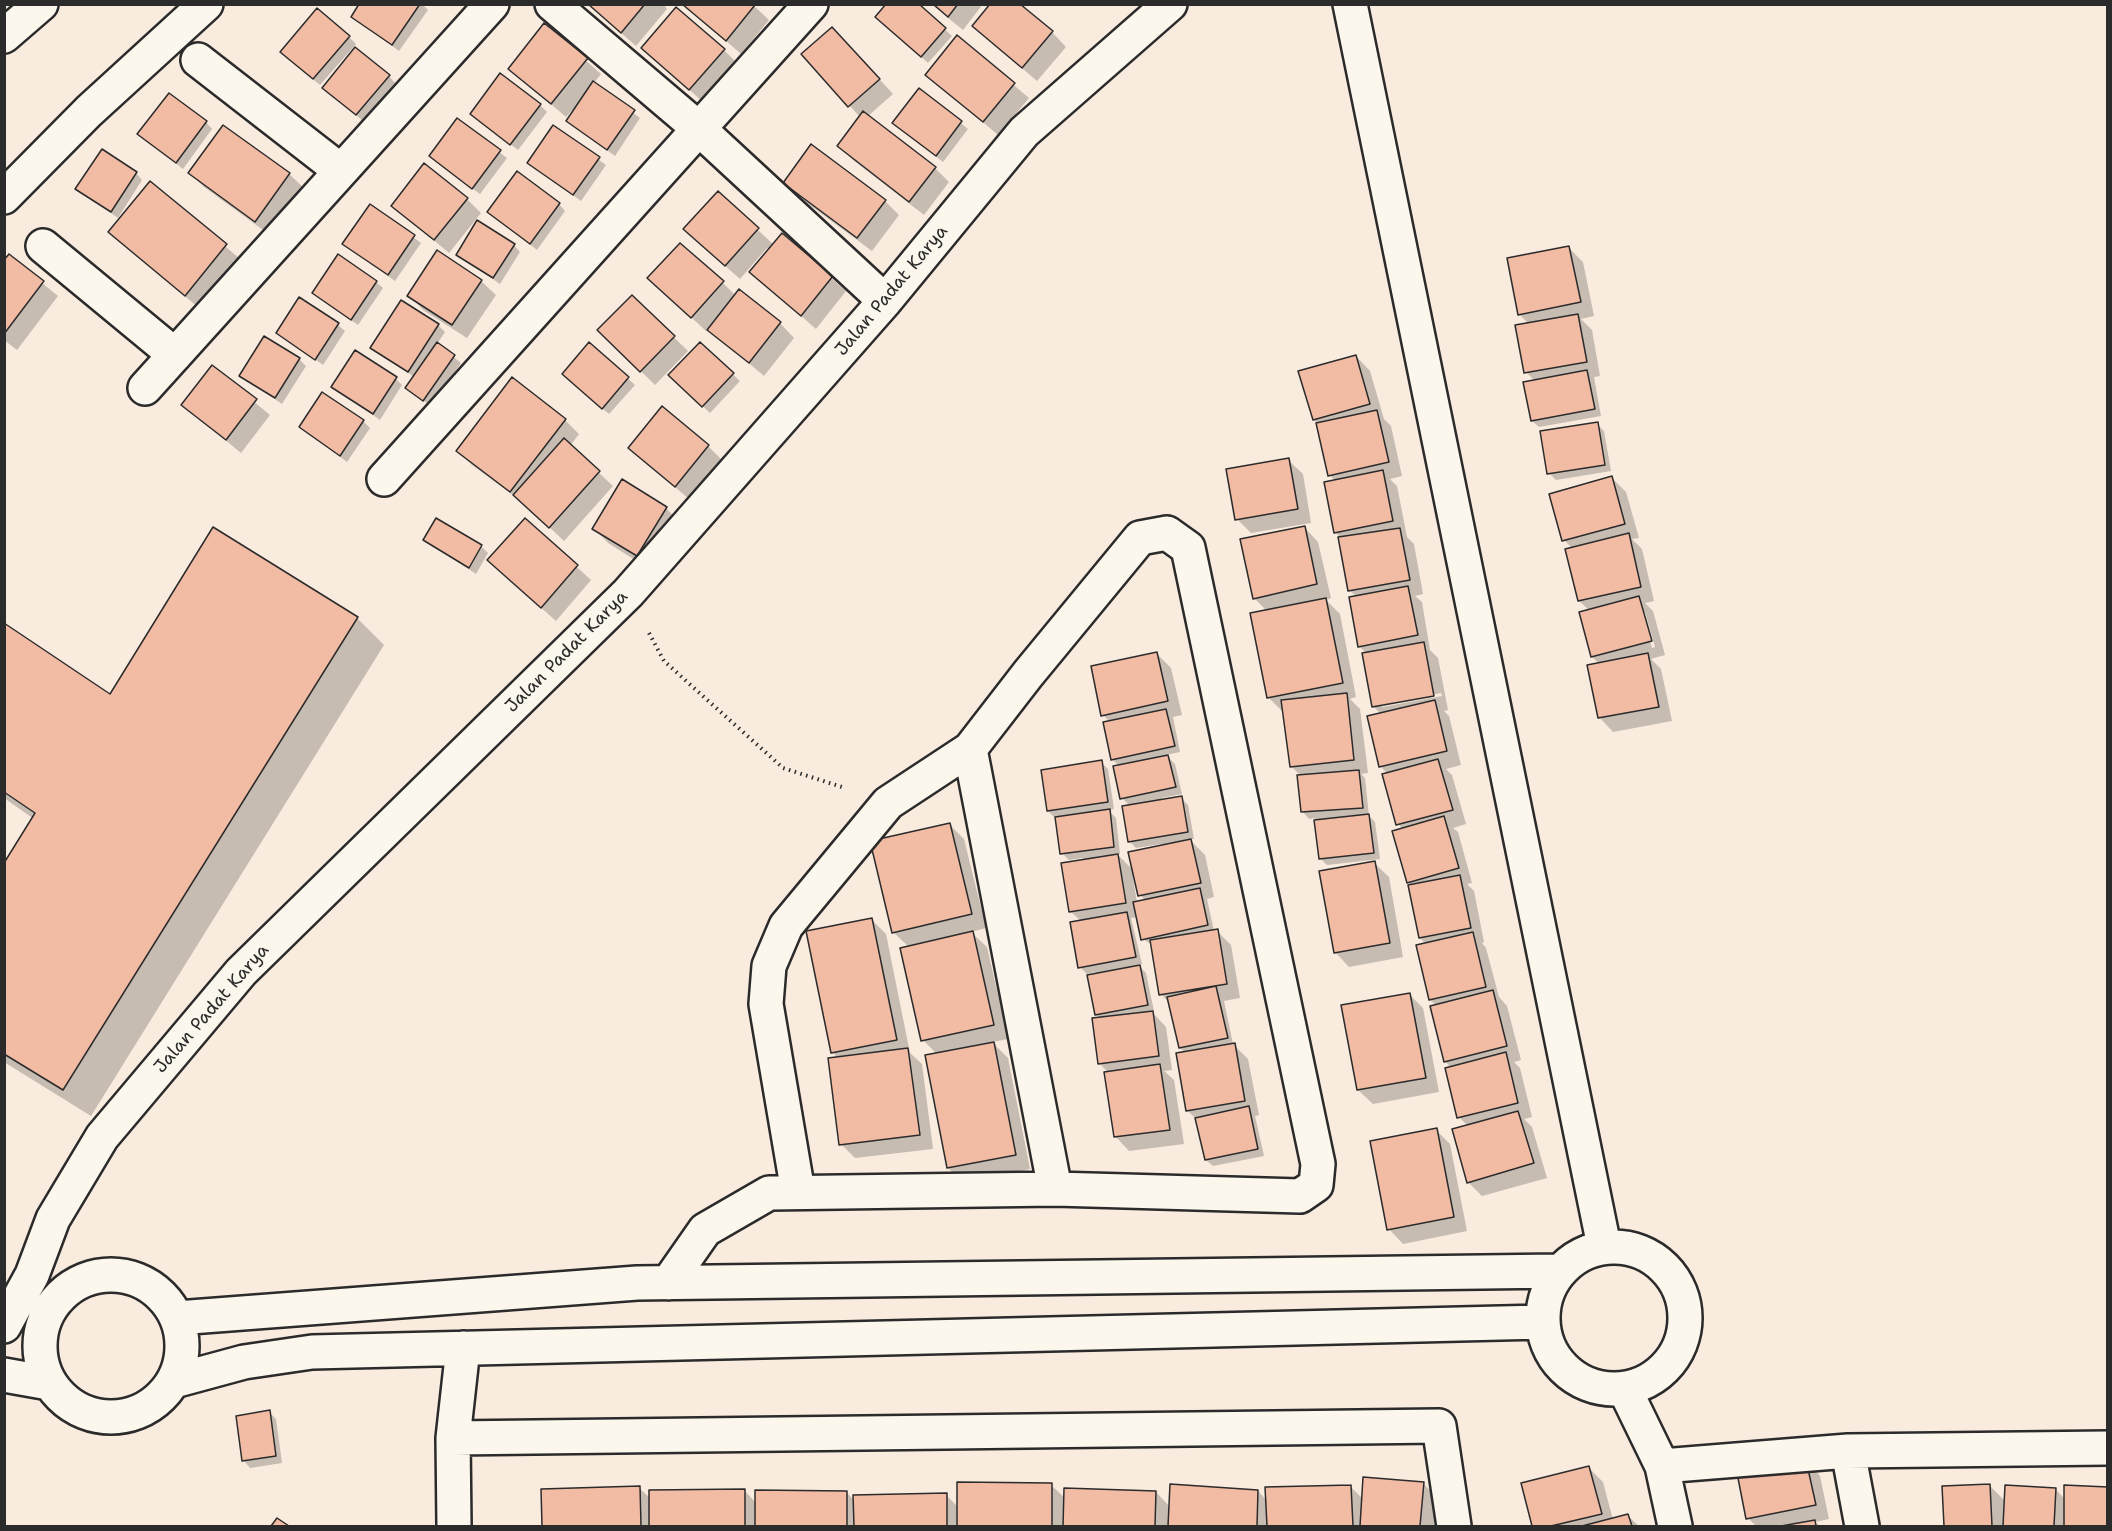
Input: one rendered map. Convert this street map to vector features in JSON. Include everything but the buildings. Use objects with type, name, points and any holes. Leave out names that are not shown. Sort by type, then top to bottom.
[{"type":"street","points":[[4,36],[41,4]]},
{"type":"street","points":[[4,196],[89,111],[206,4]]},
{"type":"street","points":[[145,388],[492,4]]},
{"type":"street","points":[[552,4],[698,128],[885,301]]},
{"type":"street","points":[[384,478],[811,4]]},
{"type":"street","name":"Jalan Padat Karya","points":[[4,1326],[32,1275],[53,1218],[102,1137],[241,972],[628,592],[885,301],[1024,132],[1170,4]]},
{"type":"street","points":[[1350,4],[1604,1246]]},
{"type":"street","points":[[198,60],[341,171]]},
{"type":"street","points":[[43,246],[175,355]]},
{"type":"street","points":[[668,1283],[705,1230],[769,1192],[798,1192],[1055,1189],[1300,1196],[1316,1185],[1318,1164],[1188,548],[1167,533],[1140,538],[1028,674],[970,749],[888,803],[786,926],[769,966],[766,1004],[798,1192]]},
{"type":"street","points":[[970,749],[1055,1189]]},
{"type":"street","points":[[1604,1246],[1632,1248],[1658,1260],[1676,1281],[1686,1308],[1684,1336],[1672,1361],[1652,1380],[1625,1390],[1595,1388],[1569,1374],[1550,1351],[1542,1322],[1545,1295],[1559,1271],[1579,1255],[1604,1246]]},
{"type":"street","points":[[177,1318],[668,1283],[1559,1271]]},
{"type":"street","points":[[32,1275],[79,1281],[107,1274],[136,1278],[160,1294],[177,1318],[183,1350],[174,1381],[154,1403],[127,1416],[97,1416],[70,1405],[49,1383],[39,1355],[42,1325],[56,1299],[79,1281]]},
{"type":"street","points":[[174,1381],[244,1362],[312,1352],[1542,1322]]},
{"type":"street","points":[[454,1527],[453,1438],[463,1348]]},
{"type":"street","points":[[4,1375],[49,1383]]},
{"type":"street","points":[[1625,1390],[1662,1466],[1675,1527]]},
{"type":"street","points":[[453,1438],[1439,1426],[1454,1527]]},
{"type":"street","points":[[1662,1466],[1848,1451],[2108,1448]]},
{"type":"street","points":[[1848,1451],[1862,1527]]},
{"type":"path","points":[[628,592],[664,661],[783,768],[888,803]]}]
